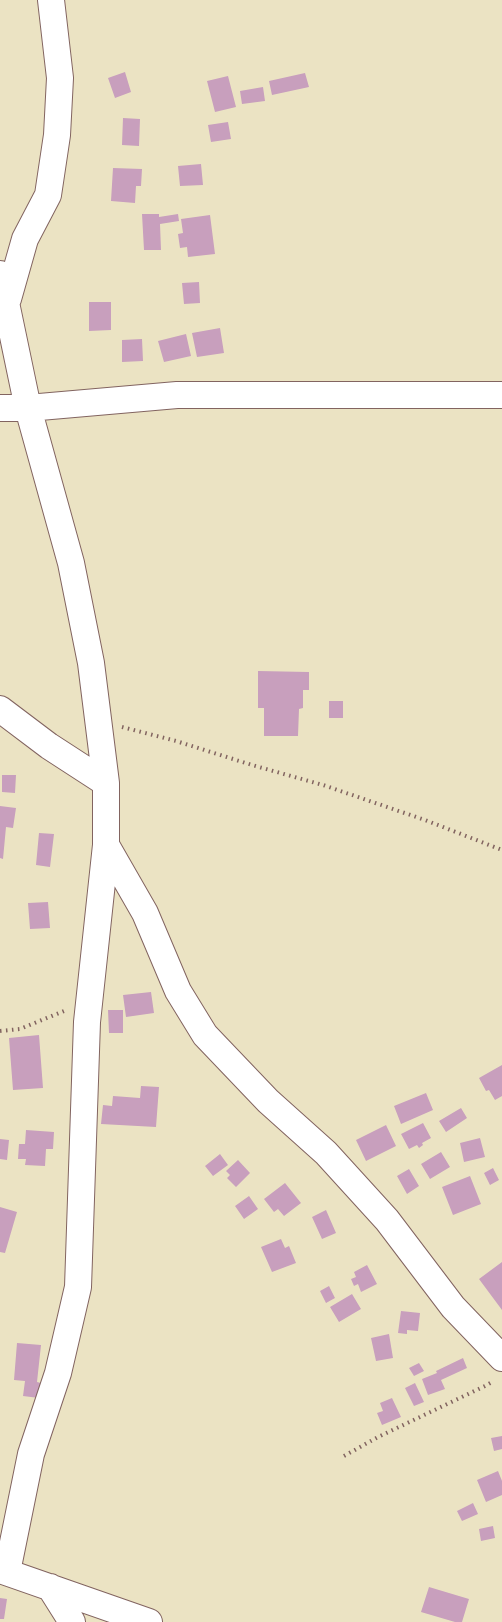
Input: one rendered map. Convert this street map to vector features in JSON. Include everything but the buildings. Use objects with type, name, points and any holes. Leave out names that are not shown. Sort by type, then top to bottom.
[{"type":"street","points":[[7,305],[24,239],[48,195],[50,184],[57,135],[60,78],[51,0]]},
{"type":"street","points":[[0,274],[28,408],[71,563],[91,663],[106,783],[106,845],[87,1022],[78,1287],[58,1373],[31,1454],[3,1571],[149,1622]]},
{"type":"street","points":[[0,408],[28,408],[177,396],[502,395]]},
{"type":"street","points":[[0,709],[106,783]]},
{"type":"street","points":[[106,845],[145,913],[178,991],[205,1035],[268,1101],[326,1153],[387,1220],[453,1307],[502,1358]]},
{"type":"street","points":[[50,1587],[72,1622]]},
{"type":"path","points":[[98,720],[323,785],[425,820],[502,850]]},
{"type":"path","points":[[0,1031],[20,1029],[66,1010],[91,988]]},
{"type":"path","points":[[344,1456],[378,1437],[485,1386],[502,1375]]}]
